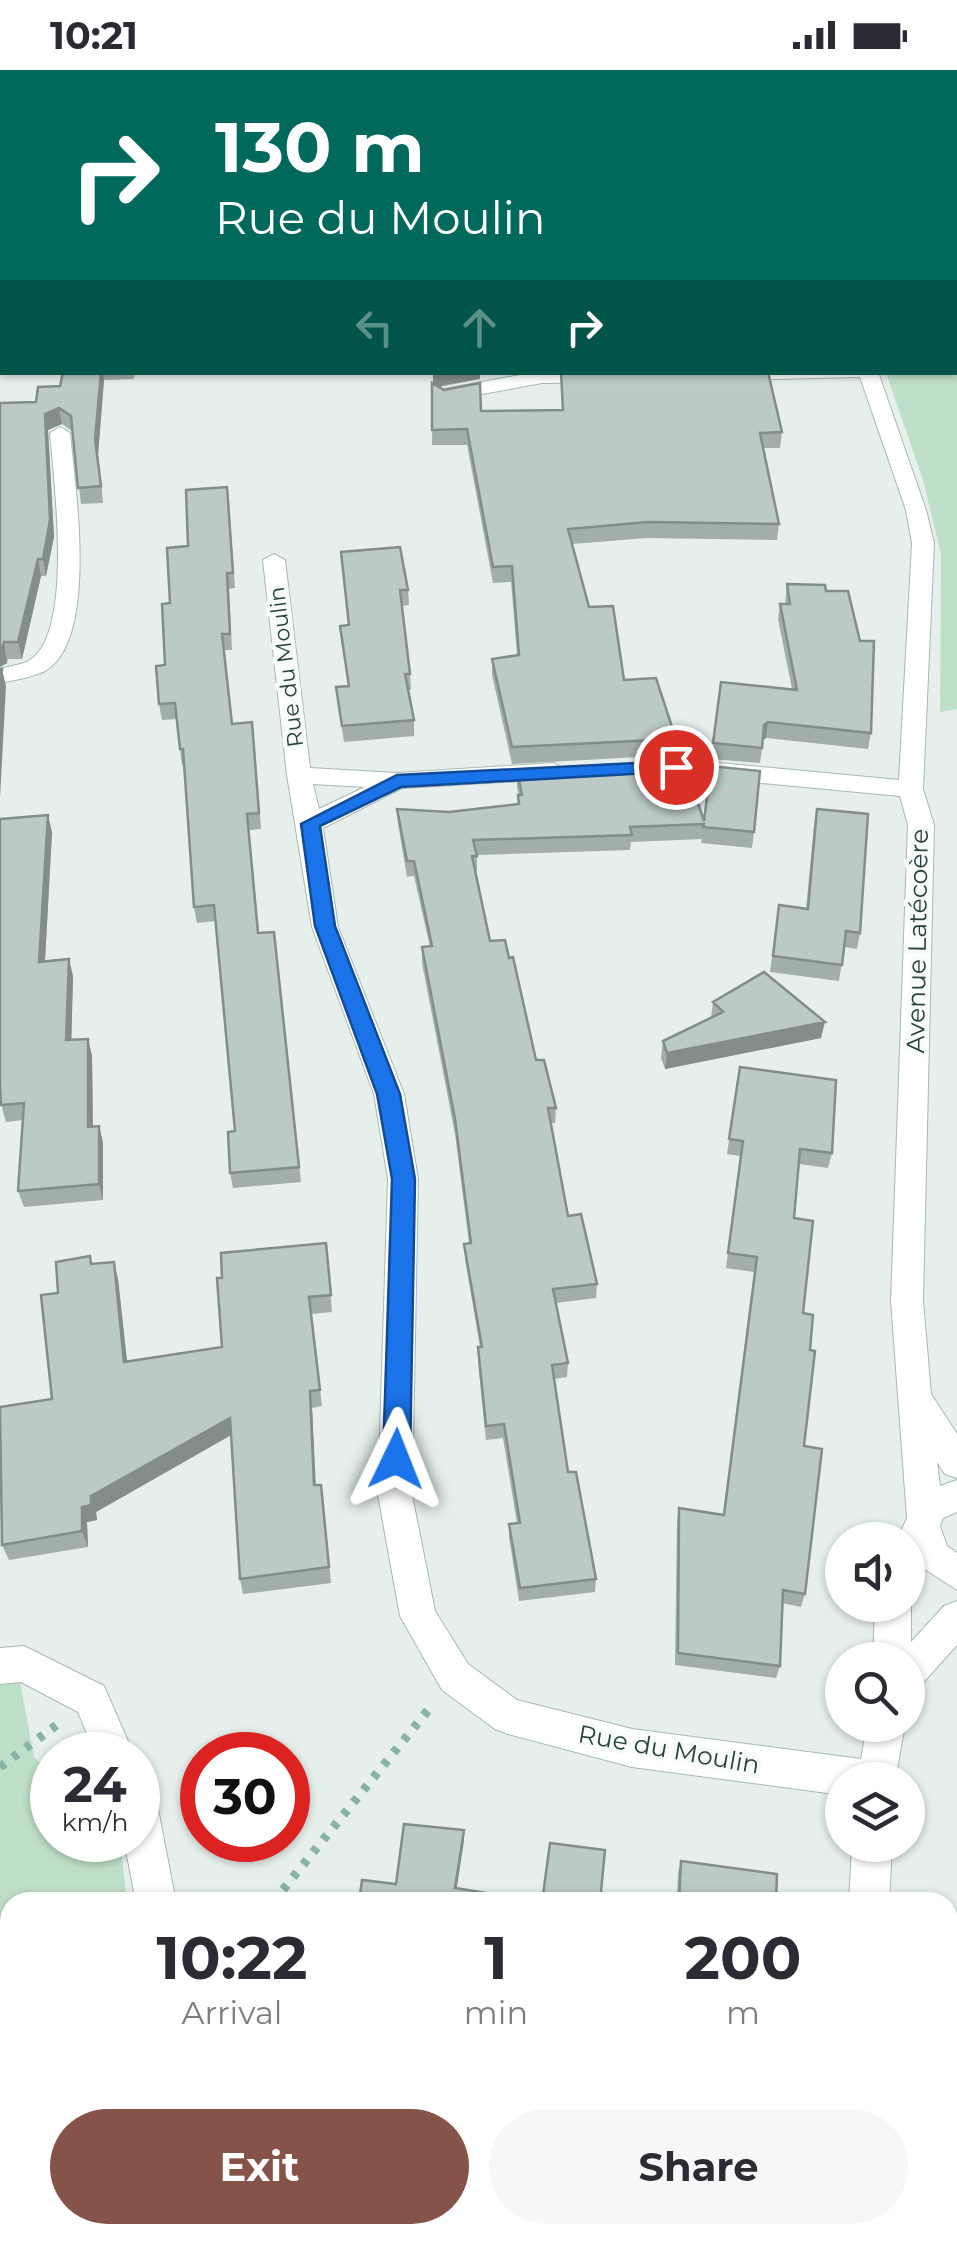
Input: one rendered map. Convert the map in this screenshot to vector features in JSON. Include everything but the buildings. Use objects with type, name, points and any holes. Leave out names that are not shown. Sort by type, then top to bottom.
[{"type":"street","name":"Avenue Latécoère","points":[[869,375],[916,510],[923,542],[911,789],[921,825],[908,1301],[910,1368],[917,1400],[919,1522]]},
{"type":"street","points":[[444,395],[542,377],[620,376]]},
{"type":"street","points":[[0,676],[40,664],[62,633],[70,554],[60,433]]},
{"type":"street","name":"Rue du Moulin","points":[[274,560],[298,775],[310,824],[325,926],[388,1094],[403,1179],[395,1495],[418,1616],[455,1677],[508,1716],[632,1748],[825,1773]]},
{"type":"street","points":[[620,769],[676,767],[911,789]]},
{"type":"street","name":"Rue du Moulin","points":[[298,775],[397,781],[583,770]]},
{"type":"street","name":"Rue du Moulin","points":[[310,824],[397,781]]},
{"type":"street","name":"Avenue Latécoère","points":[[917,1400],[957,1463]]},
{"type":"street","points":[[925,1525],[942,1500],[957,1495]]},
{"type":"street","name":"Avenue Latécoère","points":[[925,1543],[933,1556],[957,1574]]},
{"type":"street","points":[[925,1653],[957,1618]]},
{"type":"street","points":[[0,1666],[24,1664],[91,1699],[105,1732]]},
{"type":"street","points":[[148,1862],[154,1892]]},
{"type":"street","points":[[870,1892],[871,1862]]},
{"type":"path","points":[[281,1892],[455,1677]]},
{"type":"path","points":[[0,1767],[91,1699]]},
{"type":"green space","points":[[887,375],[957,375],[957,709],[940,712],[941,554],[923,480]]},
{"type":"green space","points":[[20,1682],[30,1736],[30,1862],[122,1862],[126,1892],[0,1892],[0,1685]]},
{"type":"route","points":[[396,1459],[403,1179],[388,1094],[325,926],[310,824],[397,781],[676,767]]}]
